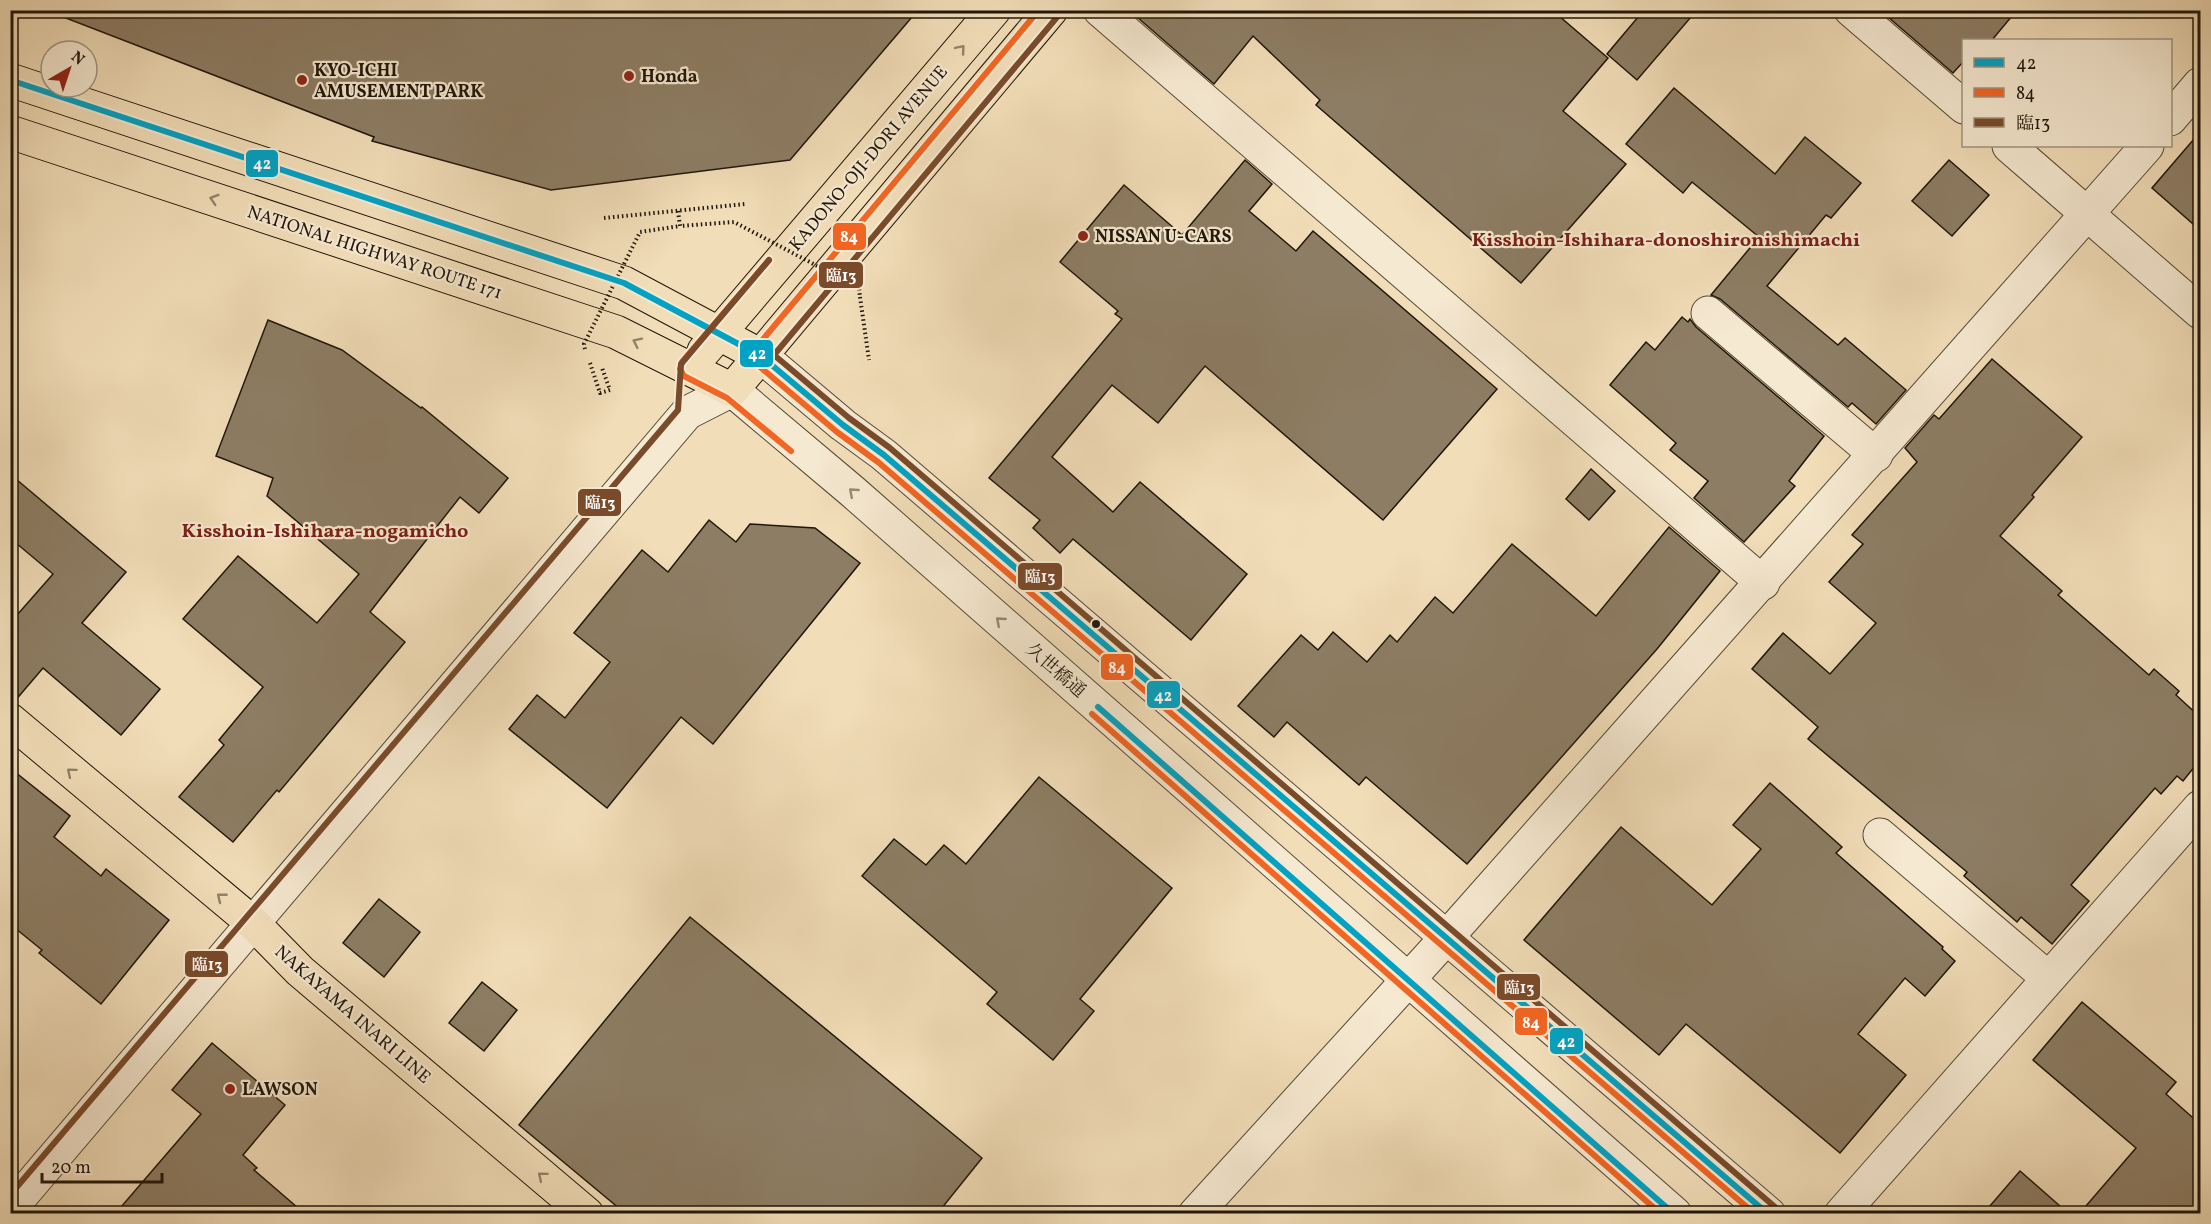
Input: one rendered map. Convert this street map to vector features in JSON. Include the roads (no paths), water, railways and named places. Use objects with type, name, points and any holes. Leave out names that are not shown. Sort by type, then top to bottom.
[{"type":"main road","name":"KADONO-OJI-DORI AVENUE","points":[[689,368],[994,10]]},
{"type":"main road","points":[[732,390],[1051,10]]},
{"type":"main road","points":[[10,80],[624,283],[761,356]]},
{"type":"main road","name":"NATIONAL HIGHWAY ROUTE 171","points":[[10,132],[616,332],[732,390]]},
{"type":"main road","name":"NAKAYAMA INARI LINE","points":[[10,720],[254,924],[300,972],[587,1214]]},
{"type":"street","points":[[1100,10],[1763,583]]},
{"type":"street","points":[[1851,10],[1962,105]]},
{"type":"street","points":[[2172,116],[2200,84]]},
{"type":"street","points":[[2010,147],[2200,312]]},
{"type":"street","points":[[1195,1214],[1448,936],[1763,583],[2146,147]]},
{"type":"street","points":[[1708,313],[1875,455]]},
{"type":"street","points":[[761,356],[843,425],[884,455],[1448,936],[1769,1214]]},
{"type":"street","points":[[687,414],[689,368]]},
{"type":"street","points":[[18,1204],[687,414],[732,390]]},
{"type":"street","name":"久世橋通","points":[[732,390],[852,491],[1675,1214]]},
{"type":"street","points":[[1841,1214],[2200,807]]},
{"type":"street","points":[[1880,835],[2048,978]]},
{"type":"place","name":"Honda","points":[[629,76]]},
{"type":"place","name":"KYO-ICHI AMUSEMENT PARK","points":[[302,80]]},
{"type":"place","name":"NISSAN U-CARS","points":[[1083,236]]},
{"type":"place","name":"LAWSON","points":[[230,1089]]},
{"type":"district","name":"Kisshoin-Ishihara-donoshironishimachi","points":[[1666,239]]},
{"type":"district","name":"Kisshoin-Ishihara-nogamicho","points":[[325,530]]}]
